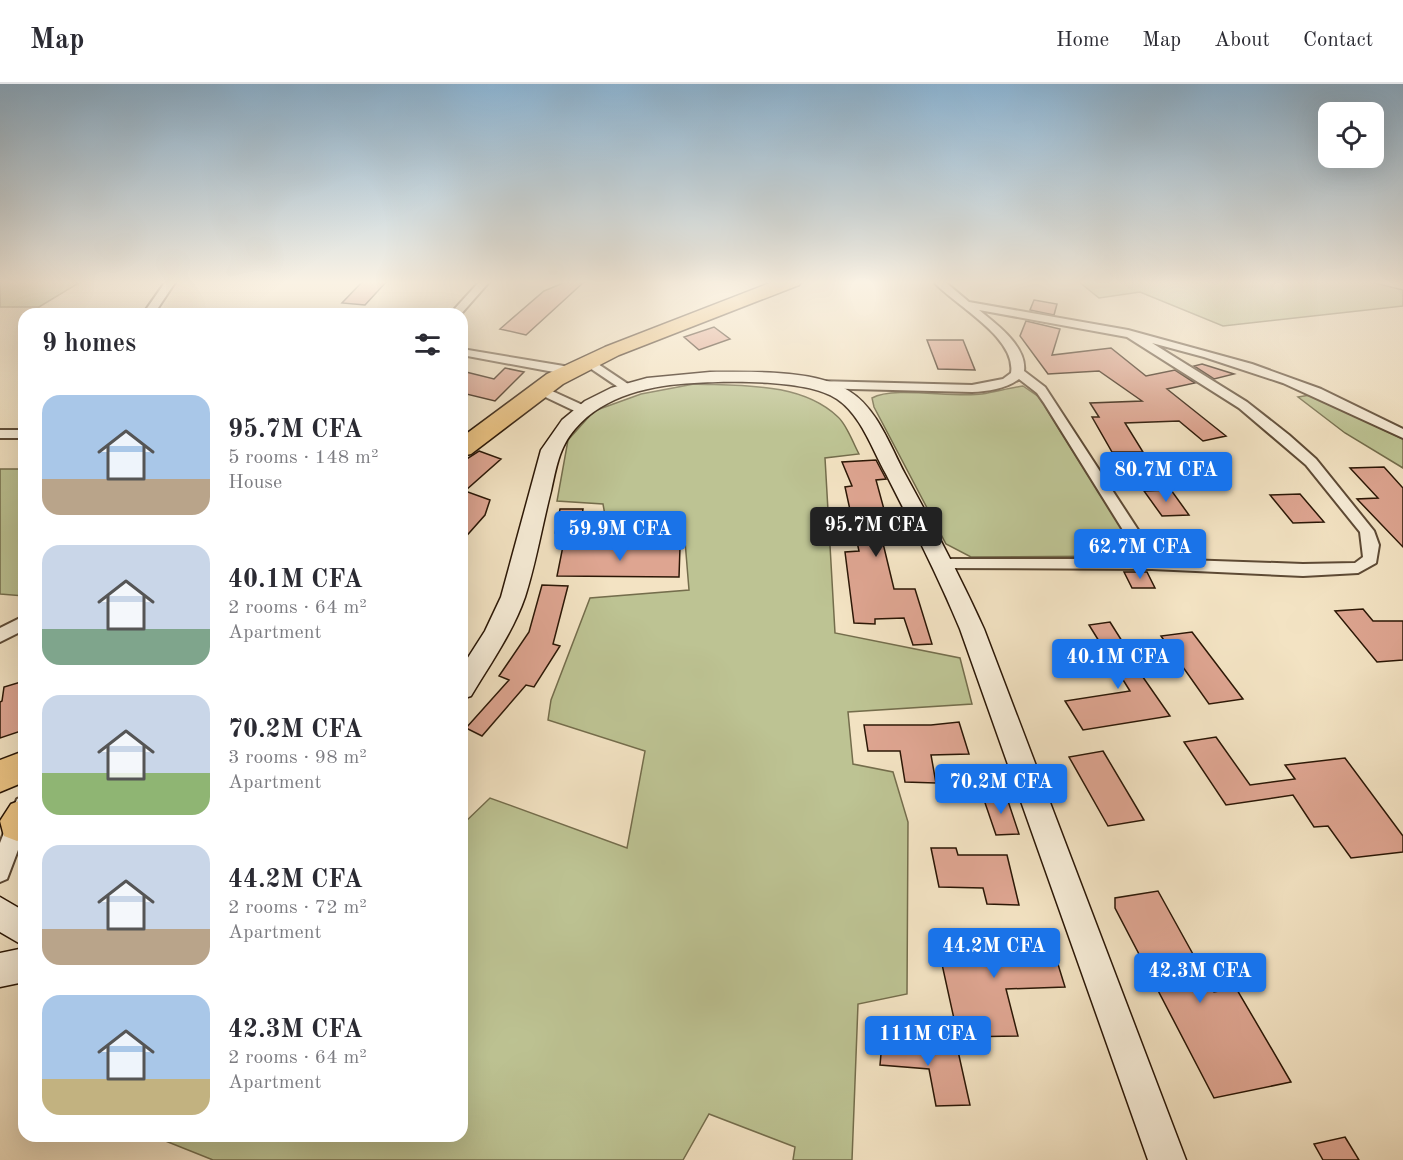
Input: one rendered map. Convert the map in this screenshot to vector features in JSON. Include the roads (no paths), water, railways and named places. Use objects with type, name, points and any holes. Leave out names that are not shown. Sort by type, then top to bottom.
[{"type":"highway","points":[[468,445],[541,390],[579,367],[663,331]]},
{"type":"highway","points":[[0,776],[18,768]]},
{"type":"street","points":[[468,679],[495,635],[513,597],[550,450],[561,432],[583,410],[628,388],[671,378],[702,376],[754,378],[815,385],[982,388],[1010,380],[1018,372],[1019,363],[1014,350],[997,331]]},
{"type":"street","points":[[1119,331],[1210,355],[1289,381],[1403,434]]},
{"type":"street","points":[[945,564],[1152,564],[1243,569],[1358,568],[1371,559],[1371,544],[1367,531],[1311,462],[1243,405],[1128,333]]},
{"type":"street","points":[[468,353],[579,367],[628,388]]},
{"type":"street","points":[[1018,372],[1041,390],[1152,564]]},
{"type":"street","points":[[815,385],[843,394],[858,409],[945,564],[972,629],[1167,1160]]},
{"type":"street","points":[[541,390],[583,410]]},
{"type":"street","points":[[0,434],[18,434]]},
{"type":"street","points":[[0,636],[18,626]]},
{"type":"street","points":[[0,872],[18,825]]},
{"type":"street","points":[[0,913],[18,926]]},
{"type":"street","points":[[0,970],[18,966]]}]
